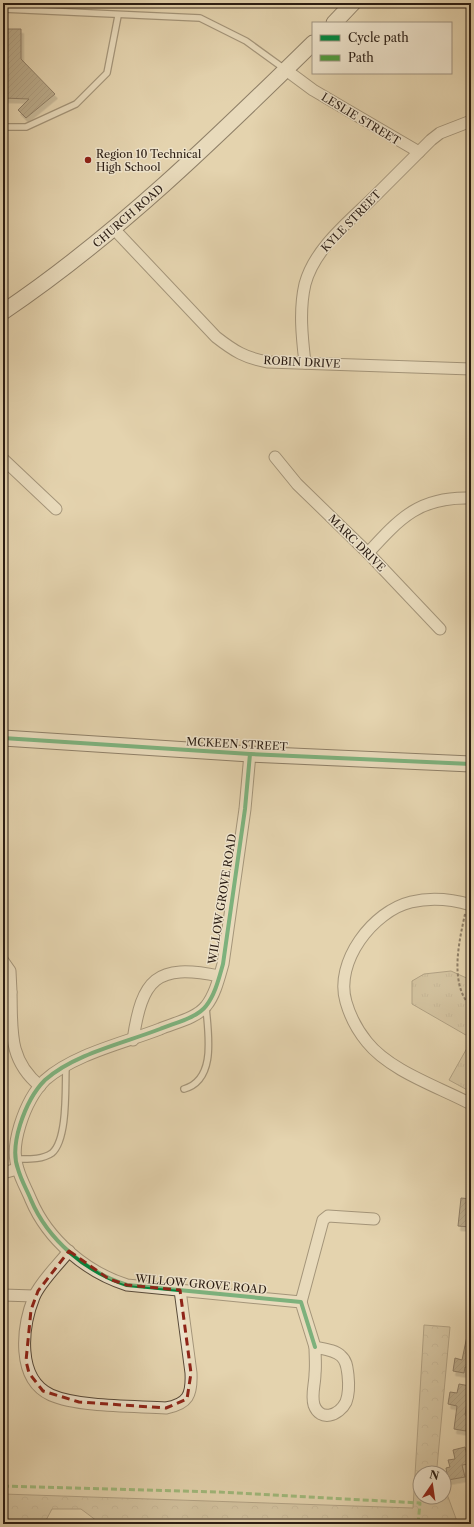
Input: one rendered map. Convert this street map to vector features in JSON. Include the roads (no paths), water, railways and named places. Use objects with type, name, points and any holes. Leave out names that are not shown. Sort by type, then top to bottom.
[{"type":"street","points":[[335,22],[354,3]]},
{"type":"street","name":"CHURCH ROAD","points":[[3,312],[76,260],[114,229],[217,136],[312,44]]},
{"type":"street","name":"LESLIE STREET","points":[[286,70],[313,90],[419,152]]},
{"type":"street","name":"KYLE STREET","points":[[305,363],[301,336],[303,297],[305,284],[316,259],[331,240],[440,133],[471,121]]},
{"type":"street","name":"ROBIN DRIVE","points":[[114,229],[216,337],[232,350],[249,358],[268,362],[471,369]]},
{"type":"street","name":"MARC DRIVE","points":[[275,457],[297,484],[368,553],[440,629]]},
{"type":"street","points":[[3,459],[56,509]]},
{"type":"street","points":[[368,553],[395,523],[413,511],[440,500],[471,498]]},
{"type":"street","name":"MCKEEN STREET","points":[[3,738],[250,754],[471,764]]},
{"type":"street","name":"WILLOW GROVE ROAD","points":[[250,754],[245,809],[223,964],[206,1007],[184,1020],[133,1040],[93,1053],[66,1067],[46,1080],[40,1086],[27,1107],[20,1126],[16,1144],[17,1164],[36,1211],[49,1230],[87,1267],[108,1280],[127,1286],[301,1302]]},
{"type":"street","points":[[469,904],[440,899],[420,900],[399,906],[385,914],[371,925],[356,947],[346,972],[345,986],[346,1001],[355,1022],[374,1050],[406,1072],[471,1104]]},
{"type":"street","points":[[3,962],[10,971],[7,990],[16,1056],[28,1077],[40,1086]]},
{"type":"street","name":"WILLOW GROVE ROAD","points":[[133,1040],[140,1004],[145,992],[152,982],[162,975],[172,973],[205,973],[219,976]]},
{"type":"street","points":[[3,1173],[17,1164]]},
{"type":"street","points":[[315,1347],[338,1353],[342,1356],[347,1365],[348,1395],[342,1408],[331,1416],[320,1414],[314,1405],[313,1399],[316,1373],[315,1347],[301,1302],[323,1220],[328,1216],[374,1219]]},
{"type":"street","name":"WILLOW GROVE ROAD","points":[[69,1251],[34,1296],[26,1334],[26,1361],[29,1373],[35,1383],[43,1391],[61,1399],[79,1402],[166,1408],[177,1406],[187,1399],[191,1386],[180,1290]]},
{"type":"street","points":[[3,1295],[34,1296]]},
{"type":"lane","points":[[3,10],[118,16],[200,18],[246,41],[286,70]]},
{"type":"lane","points":[[3,127],[26,127],[76,104],[107,73],[118,16]]},
{"type":"lane","name":"WILLOW GROVE ROAD","points":[[184,1089],[197,1083],[205,1071],[208,1045],[206,1007]]},
{"type":"lane","points":[[17,1164],[43,1157],[52,1152],[59,1143],[62,1131],[66,1067]]},
{"type":"place","name":"Region 10 Technical High School","points":[[88,160]]}]
